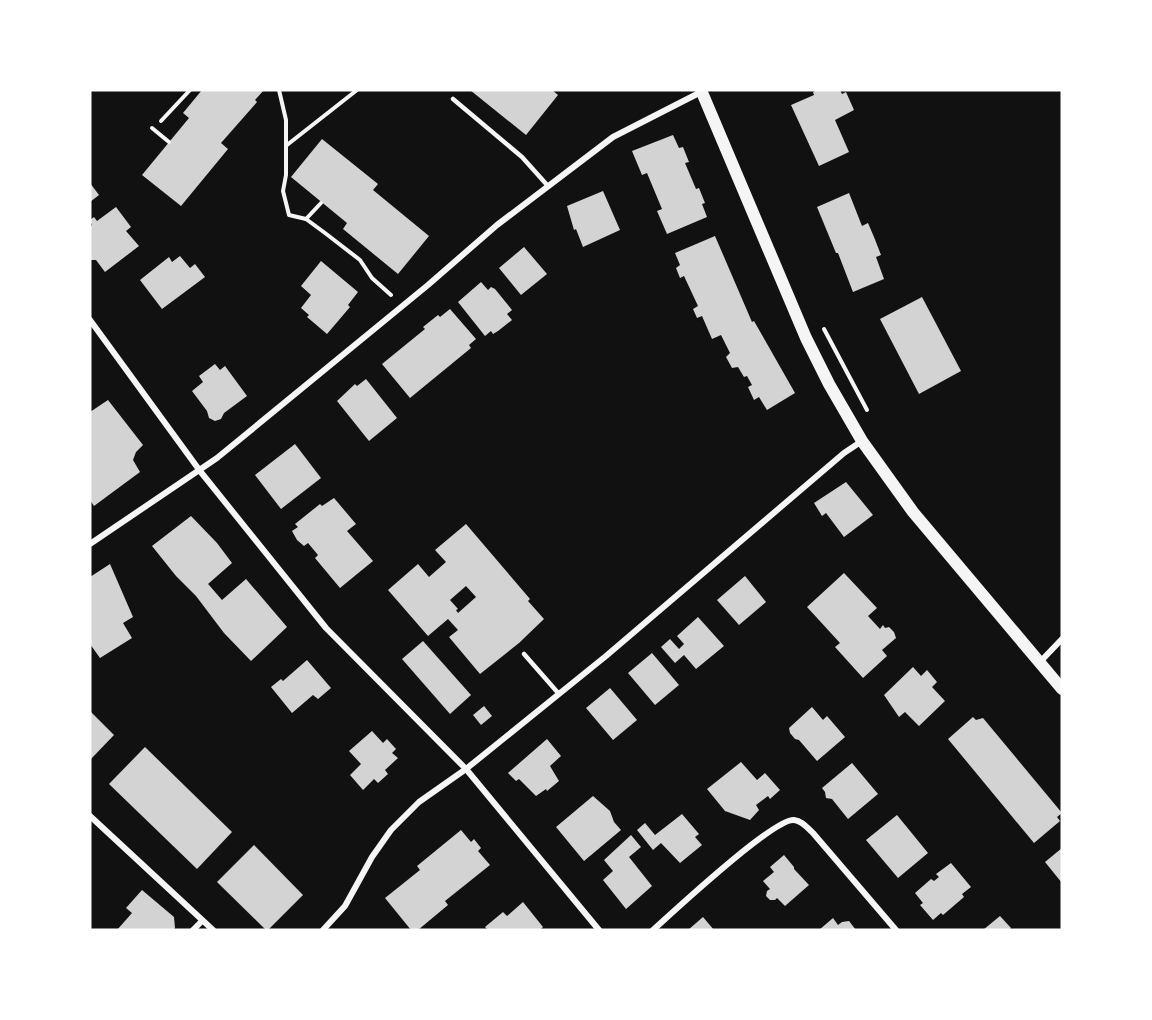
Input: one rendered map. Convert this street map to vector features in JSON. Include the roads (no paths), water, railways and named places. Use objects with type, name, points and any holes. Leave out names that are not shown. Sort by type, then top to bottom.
[{"type":"main road","points":[[701,91],[806,338],[862,441],[920,521],[1062,689]]},
{"type":"street","points":[[90,544],[200,471],[497,225],[613,136],[701,91]]},
{"type":"street","points":[[90,320],[200,471],[326,628],[466,769],[599,930]]},
{"type":"street","points":[[323,930],[345,906],[372,857],[391,830],[419,802],[466,769],[606,656],[844,453],[862,441]]},
{"type":"street","points":[[1040,662],[1062,639]]},
{"type":"street","points":[[90,816],[213,930]]},
{"type":"street","points":[[653,930],[756,842],[782,824],[794,820],[802,823],[813,833],[896,930]]},
{"type":"street","points":[[193,930],[201,921]]},
{"type":"lane","points":[[453,99],[522,157],[548,186]]},
{"type":"lane","points":[[524,654],[559,694]]}]
